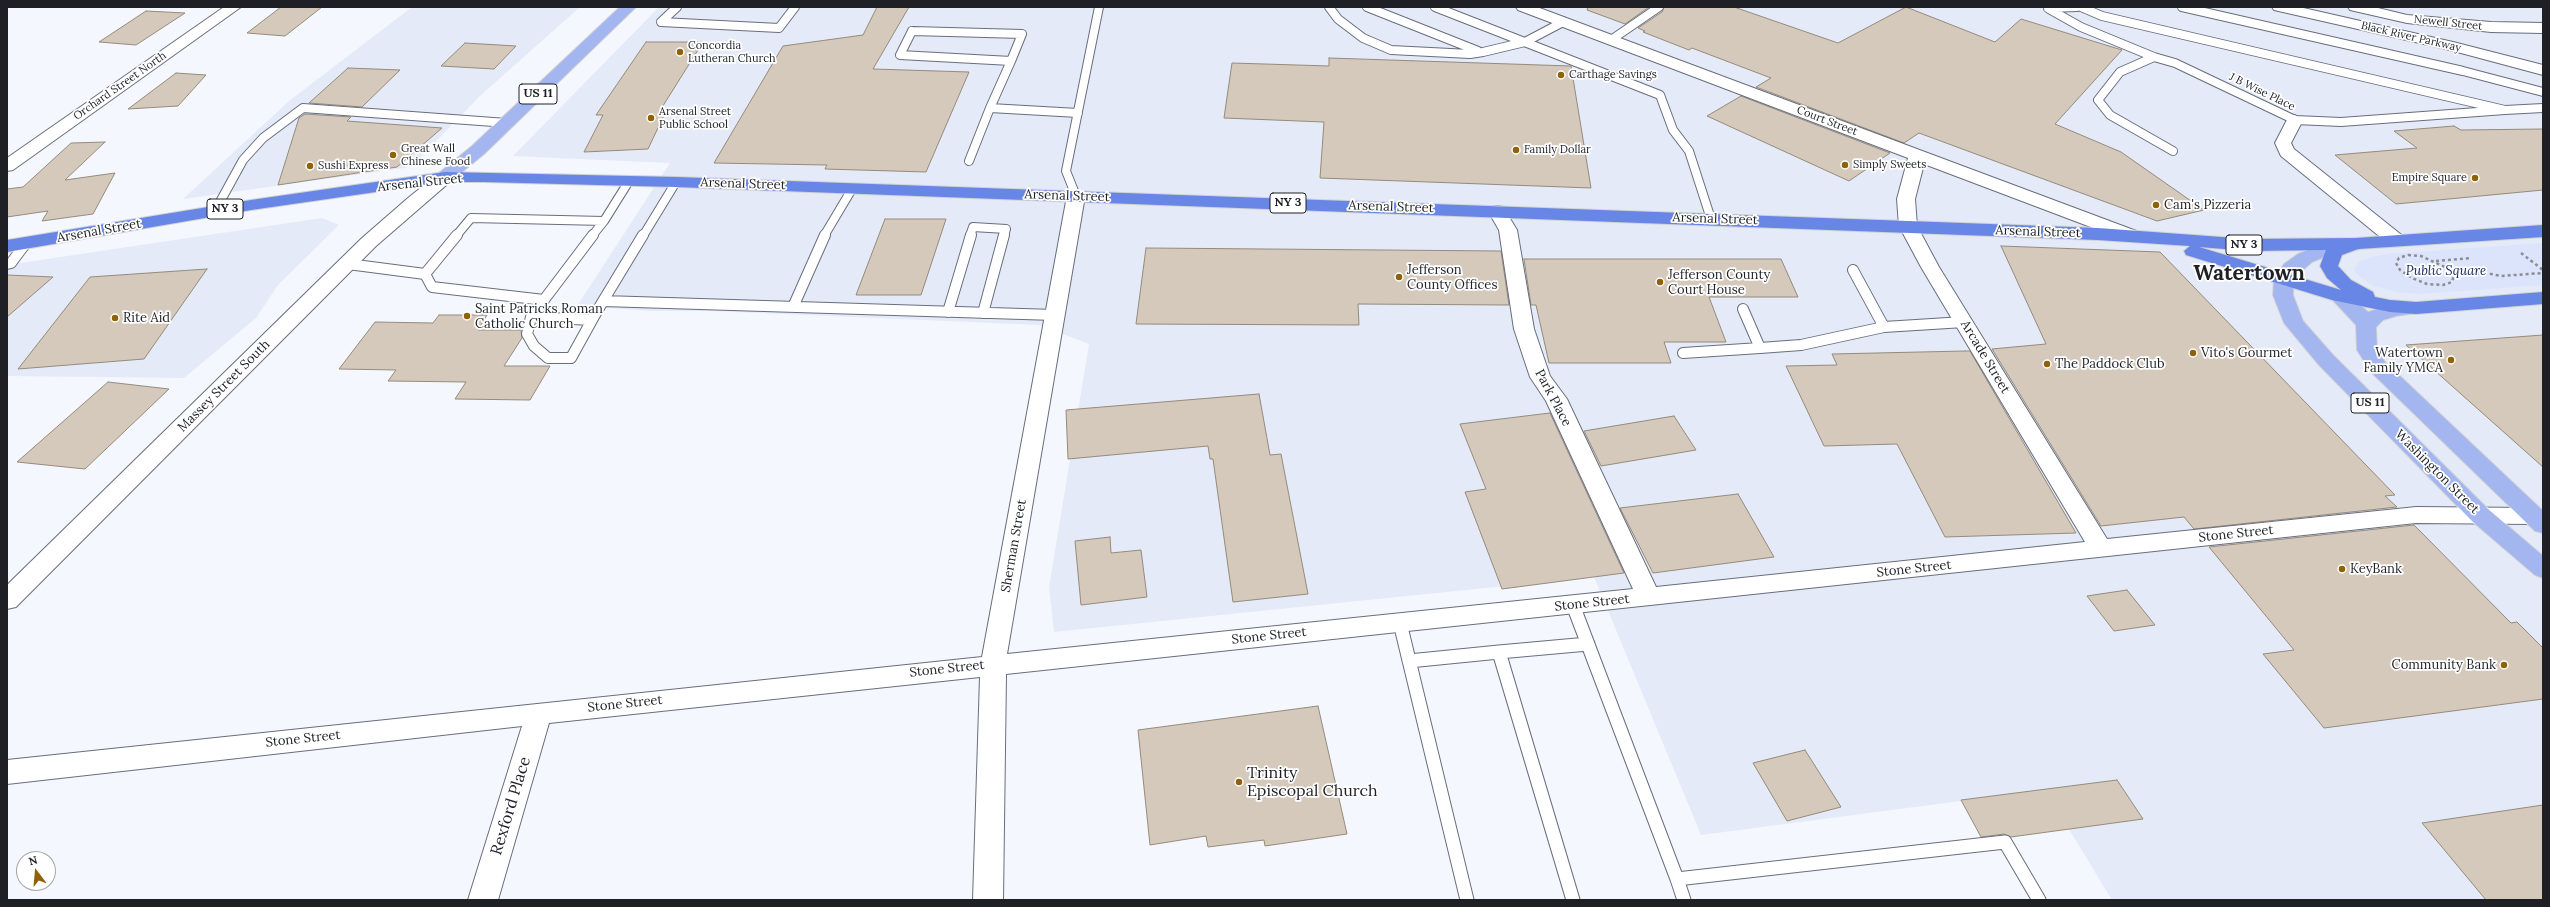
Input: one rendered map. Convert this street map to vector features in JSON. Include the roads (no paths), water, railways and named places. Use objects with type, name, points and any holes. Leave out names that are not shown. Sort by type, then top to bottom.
[{"type":"highway","name":"Arsenal Street","points":[[7,246],[215,211],[445,177],[676,182],[1908,226],[2132,236]]},
{"type":"highway","points":[[2543,231],[2356,244],[2335,251],[2331,257],[2329,266],[2334,274],[2344,284],[2372,298],[2416,308],[2543,298]]},
{"type":"highway","name":"NY 3","points":[[2132,236],[2248,245],[2356,244]]},
{"type":"highway","name":"NY 3","points":[[2132,236],[2172,245],[2339,296],[2390,306],[2416,308]]},
{"type":"main road","name":"US 11","points":[[445,177],[507,123],[629,7]]},
{"type":"main road","points":[[2284,278],[2291,268],[2305,258],[2328,249],[2356,244]]},
{"type":"main road","name":"Washington Street","points":[[2284,278],[2283,295],[2286,308],[2294,323],[2307,339],[2480,515],[2543,569]]},
{"type":"main road","points":[[2339,296],[2360,316],[2366,325],[2376,316],[2394,310],[2416,308]]},
{"type":"main road","name":"US 11","points":[[2366,325],[2367,350],[2378,367],[2538,520]]},
{"type":"street","name":"Orchard Street North","points":[[7,166],[234,7]]},
{"type":"street","name":"Court Street","points":[[1523,7],[2132,236]]},
{"type":"street","name":"Black River Parkway","points":[[2279,7],[2448,45],[2543,70]]},
{"type":"street","name":"Newell Street","points":[[2355,7],[2407,19],[2491,27],[2543,28]]},
{"type":"street","points":[[2295,120],[2283,143],[2287,152],[2397,241]]},
{"type":"street","name":"Arcade Street","points":[[1916,155],[1906,199],[1908,226],[2101,549]]},
{"type":"street","name":"Massey Street South","points":[[7,600],[348,264],[414,202],[445,177]]},
{"type":"street","name":"Sherman Street","points":[[988,900],[993,664],[1076,196]]},
{"type":"street","name":"Park Place","points":[[1497,211],[1508,230],[1524,329],[1540,377],[1556,399],[1649,597]]},
{"type":"street","name":"Stone Street","points":[[7,772],[993,664],[1649,597],[2416,514],[2480,515],[2538,520]]},
{"type":"street","name":"Rexford Place","points":[[483,900],[540,713]]},
{"type":"lane","points":[[677,7],[662,22],[779,28],[794,7]]},
{"type":"lane","points":[[1076,196],[1066,171],[1099,7]]},
{"type":"lane","points":[[1329,7],[1338,19],[1363,38],[1391,50],[1470,54],[1483,52],[1525,42],[1564,22]]},
{"type":"lane","points":[[1367,7],[1483,52]]},
{"type":"lane","points":[[1435,7],[1660,95],[1663,98],[1673,130],[1688,151],[1711,219]]},
{"type":"lane","points":[[1611,40],[1660,7]]},
{"type":"lane","points":[[2046,8],[2077,7]]},
{"type":"lane","points":[[2081,7],[2102,16],[2505,110],[2543,108]]},
{"type":"lane","points":[[2182,7],[2455,69],[2543,92]]},
{"type":"lane","name":"J B Wise Place","points":[[2046,8],[2081,27],[2154,57],[2175,63],[2295,120],[2341,122],[2505,110]]},
{"type":"lane","points":[[969,161],[1022,34],[912,31],[900,55],[1011,60]]},
{"type":"lane","points":[[2154,57],[2120,72],[2098,100],[2110,115],[2173,151]]},
{"type":"lane","points":[[215,211],[243,160],[263,138],[303,108],[507,123]]},
{"type":"lane","points":[[990,108],[1078,113]]},
{"type":"lane","points":[[629,181],[604,221],[532,317],[527,334],[534,346],[548,358],[572,358],[603,301],[676,182]]},
{"type":"lane","points":[[793,307],[828,228],[852,189]]},
{"type":"lane","points":[[425,274],[471,218],[604,221]]},
{"type":"lane","points":[[948,312],[973,227],[1006,229],[983,313]]},
{"type":"lane","points":[[7,264],[11,263],[26,243]]},
{"type":"lane","points":[[348,264],[425,274]]},
{"type":"lane","points":[[1853,270],[1884,327]]},
{"type":"lane","points":[[425,274],[432,287],[544,300]]},
{"type":"lane","points":[[603,301],[1055,315]]},
{"type":"lane","points":[[1744,309],[1760,348]]},
{"type":"lane","points":[[532,317],[592,320]]},
{"type":"lane","points":[[1683,353],[1801,345],[1884,327],[1964,322]]},
{"type":"lane","points":[[1573,605],[1684,900]]},
{"type":"lane","points":[[1400,623],[1466,900]]},
{"type":"lane","points":[[1409,661],[1588,644]]},
{"type":"lane","points":[[1499,652],[1573,900]]},
{"type":"lane","points":[[1677,879],[2005,842],[2039,900]]},
{"type":"place","name":"Concordia Lutheran Church","points":[[680,52]]},
{"type":"place","name":"Carthage Savings","points":[[1561,75]]},
{"type":"place","name":"Arsenal Street Public School","points":[[651,118]]},
{"type":"place","name":"Family Dollar","points":[[1516,150]]},
{"type":"place","name":"Great Wall Chinese Food","points":[[393,155]]},
{"type":"place","name":"Simply Sweets","points":[[1845,165]]},
{"type":"place","name":"Sushi Express","points":[[310,166]]},
{"type":"place","name":"Empire Square","points":[[2475,178]]},
{"type":"place","name":"Cam's Pizzeria","points":[[2156,205]]},
{"type":"place","name":"Jefferson County Offices","points":[[1399,277]]},
{"type":"place","name":"Jefferson County Court House","points":[[1660,282]]},
{"type":"place","name":"Saint Patricks Roman Catholic Church","points":[[467,316]]},
{"type":"place","name":"Rite Aid","points":[[115,318]]},
{"type":"place","name":"Vito's Gourmet","points":[[2193,353]]},
{"type":"place","name":"Watertown Family YMCA","points":[[2451,360]]},
{"type":"place","name":"The Paddock Club","points":[[2047,364]]},
{"type":"place","name":"KeyBank","points":[[2342,569]]},
{"type":"place","name":"Community Bank","points":[[2504,665]]},
{"type":"place","name":"Trinity Episcopal Church","points":[[1239,782]]},
{"type":"district","name":"Watertown","points":[[2249,274]]},
{"type":"park label","name":"Public Square","points":[[2446,271]]}]
